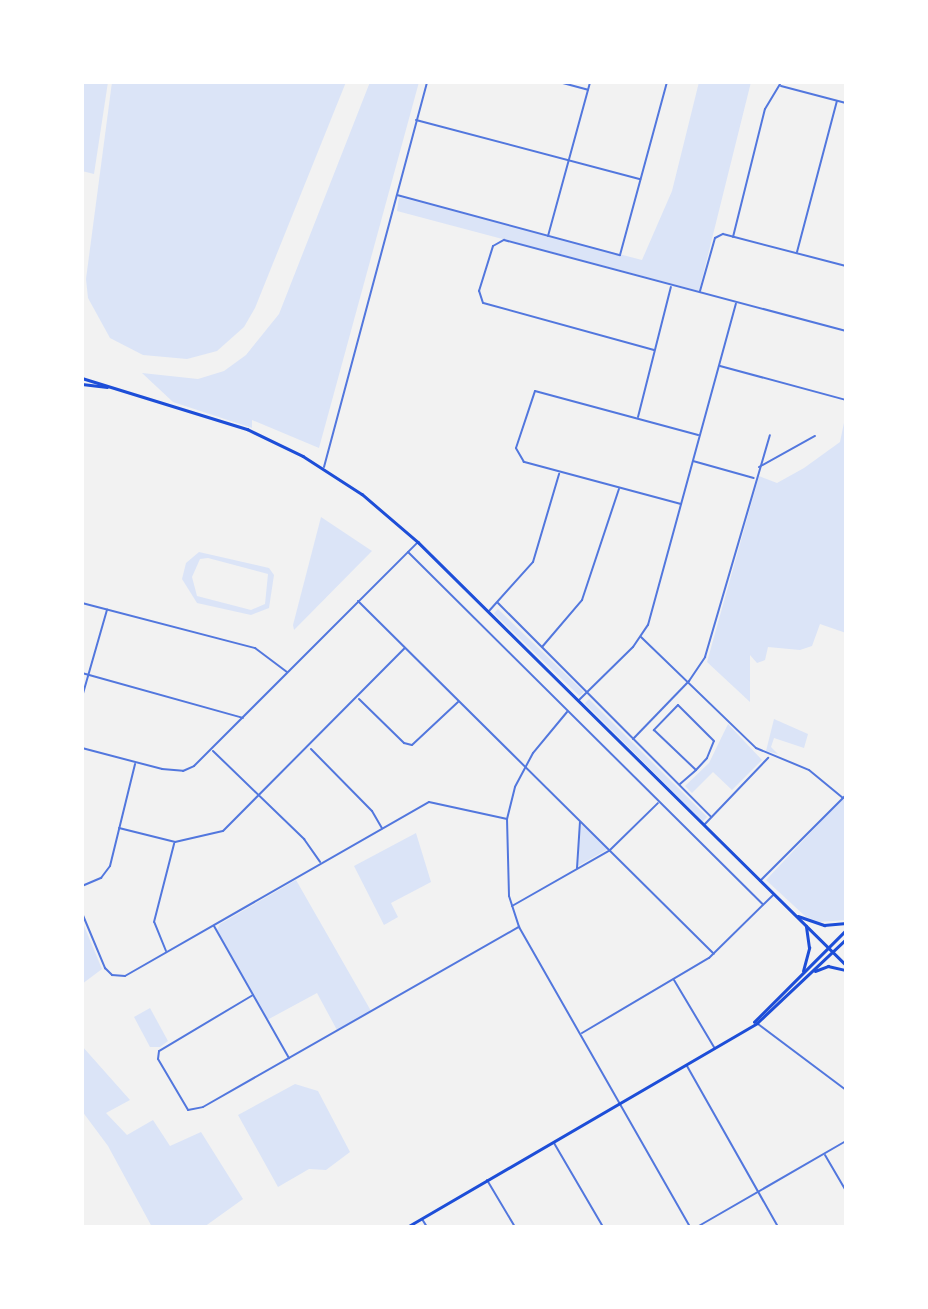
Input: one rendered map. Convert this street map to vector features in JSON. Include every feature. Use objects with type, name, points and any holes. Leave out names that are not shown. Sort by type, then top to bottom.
[{"type":"main road","points":[[82,378],[232,423],[324,468],[377,505],[418,542],[846,965]]},
{"type":"main road","points":[[82,384],[110,387]]},
{"type":"main road","points":[[795,915],[824,925],[846,923]]},
{"type":"main road","points":[[802,974],[809,948],[805,925]]},
{"type":"main road","points":[[755,1022],[846,930]]},
{"type":"main road","points":[[407,1227],[755,1022],[846,939]]},
{"type":"main road","points":[[811,972],[828,967],[846,970]]},
{"type":"street","points":[[324,468],[427,82]]},
{"type":"street","points":[[559,82],[588,90]]},
{"type":"street","points":[[548,237],[590,82]]},
{"type":"street","points":[[397,195],[620,255],[667,82]]},
{"type":"street","points":[[733,237],[765,109],[781,84],[846,103]]},
{"type":"street","points":[[797,253],[837,101]]},
{"type":"street","points":[[416,120],[641,180]]},
{"type":"street","points":[[700,292],[715,238],[733,237],[846,266]]},
{"type":"street","points":[[654,350],[485,304],[480,291],[493,246],[504,240],[846,331]]},
{"type":"street","points":[[638,418],[671,285]]},
{"type":"street","points":[[578,701],[641,637],[653,610],[736,302]]},
{"type":"street","points":[[719,366],[846,400]]},
{"type":"street","points":[[681,504],[619,489],[519,459],[516,448],[535,391],[699,435]]},
{"type":"street","points":[[633,739],[690,681],[714,633],[758,468],[770,435]]},
{"type":"street","points":[[758,468],[815,436]]},
{"type":"street","points":[[693,461],[755,479]]},
{"type":"street","points":[[488,612],[533,562],[559,472]]},
{"type":"street","points":[[541,647],[582,600],[596,570],[619,489]]},
{"type":"street","points":[[82,748],[135,763],[183,771],[211,750],[418,542]]},
{"type":"street","points":[[408,552],[763,904]]},
{"type":"street","points":[[358,601],[714,954]]},
{"type":"street","points":[[82,603],[255,648],[287,672]]},
{"type":"street","points":[[498,603],[711,817]]},
{"type":"street","points":[[82,696],[107,610]]},
{"type":"street","points":[[641,637],[769,757],[807,769],[843,798]]},
{"type":"street","points":[[119,828],[175,842],[223,831],[310,749],[405,648]]},
{"type":"street","points":[[82,673],[243,718]]},
{"type":"street","points":[[359,698],[404,743],[412,745],[459,701]]},
{"type":"street","points":[[679,785],[696,770],[714,741],[678,705],[654,730],[696,770]]},
{"type":"street","points":[[568,712],[524,767],[507,819],[506,879],[512,906],[519,927],[690,1227]]},
{"type":"street","points":[[310,749],[372,811],[382,828]]},
{"type":"street","points":[[211,750],[304,839],[320,863]]},
{"type":"street","points":[[704,826],[769,757]]},
{"type":"street","points":[[82,886],[108,870],[135,763]]},
{"type":"street","points":[[760,881],[846,795]]},
{"type":"street","points":[[82,913],[104,968],[112,975],[125,976],[431,802],[507,819]]},
{"type":"street","points":[[512,906],[610,849],[659,802]]},
{"type":"street","points":[[577,868],[580,821]]},
{"type":"street","points":[[167,952],[153,922],[175,842]]},
{"type":"street","points":[[580,1034],[714,954],[773,895]]},
{"type":"street","points":[[214,925],[289,1058]]},
{"type":"street","points":[[253,995],[159,1051],[159,1059],[186,1108],[203,1107],[519,927]]},
{"type":"street","points":[[674,979],[715,1048]]},
{"type":"street","points":[[755,1022],[846,1090]]},
{"type":"street","points":[[686,1065],[778,1227]]},
{"type":"street","points":[[553,1141],[603,1227]]},
{"type":"street","points":[[697,1227],[846,1141]]},
{"type":"street","points":[[824,1154],[846,1191]]},
{"type":"street","points":[[487,1180],[515,1227]]},
{"type":"street","points":[[422,1219],[426,1227]]},
{"type":"shaded area","points":[[82,82],[108,82],[94,174],[82,171]]},
{"type":"shaded area","points":[[112,82],[346,82],[255,308],[244,327],[217,351],[187,359],[143,355],[110,338],[88,298],[86,279]]},
{"type":"shaded area","points":[[370,82],[419,82],[319,448],[252,420],[252,428],[173,402],[142,373],[198,379],[224,371],[246,355],[279,314]]},
{"type":"shaded area","points":[[699,82],[751,82],[699,291],[397,211],[399,197],[642,260],[672,191]]},
{"type":"shaded area","points":[[846,413],[846,633],[820,624],[812,646],[800,650],[768,647],[765,660],[757,663],[750,655],[750,702],[707,662],[759,476],[777,483],[804,468],[840,442]]},
{"type":"shaded area","points":[[321,517],[372,551],[294,630],[293,625]]},
{"type":"shaded area","points":[[199,552],[269,568],[274,575],[269,608],[251,615],[197,603],[182,579],[186,563]],"holes":[[[208,558],[268,574],[265,604],[251,610],[197,596],[192,577],[200,559]]]},
{"type":"shaded area","points":[[498,609],[584,692],[579,696],[494,613]]},
{"type":"shaded area","points":[[589,699],[707,817],[703,821],[585,703]]},
{"type":"shaded area","points":[[774,719],[808,734],[804,748],[774,738],[771,747],[778,754],[766,751]]},
{"type":"shaded area","points":[[728,724],[762,760],[732,790],[713,772],[692,793],[685,786],[709,763]]},
{"type":"shaded area","points":[[846,795],[846,920],[819,922],[806,917],[766,880]]},
{"type":"shaded area","points":[[581,824],[608,849],[578,866],[579,846]]},
{"type":"shaded area","points":[[416,833],[431,882],[391,903],[398,917],[384,925],[354,866]]},
{"type":"shaded area","points":[[296,880],[371,1011],[337,1030],[317,993],[267,1020],[217,930],[220,924]]},
{"type":"shaded area","points":[[82,921],[102,969],[82,984]]},
{"type":"shaded area","points":[[150,1008],[168,1041],[160,1047],[150,1047],[134,1017]]},
{"type":"shaded area","points":[[82,1046],[130,1100],[106,1113],[127,1135],[153,1120],[170,1146],[201,1132],[243,1199],[204,1227],[152,1227],[108,1146],[82,1111]]},
{"type":"shaded area","points":[[295,1084],[318,1091],[350,1152],[326,1170],[309,1169],[278,1187],[238,1115]]}]
